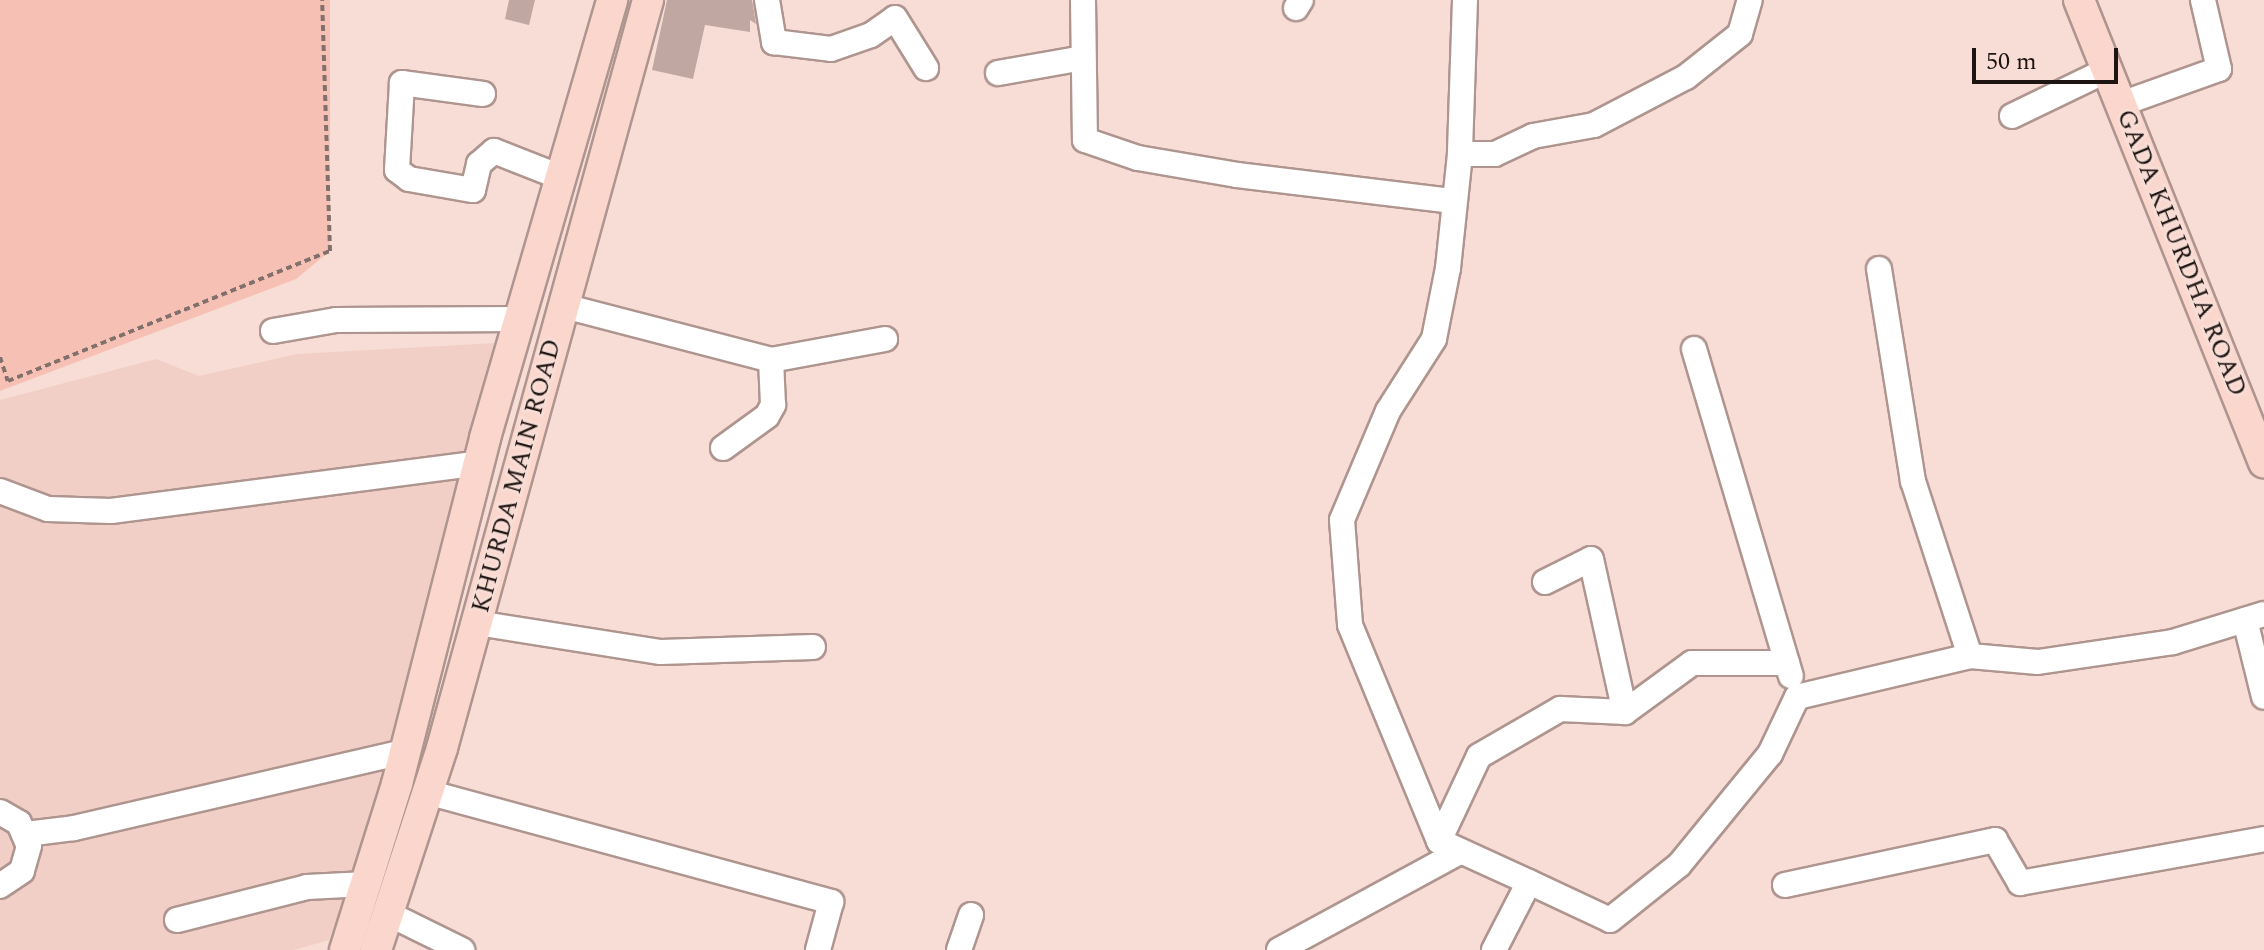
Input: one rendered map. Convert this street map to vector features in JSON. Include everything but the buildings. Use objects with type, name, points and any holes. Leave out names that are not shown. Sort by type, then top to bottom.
[{"type":"main road","name":"KHURDA MAIN ROAD","points":[[345,950],[407,751],[518,319],[612,0]]},
{"type":"main road","name":"KHURDA MAIN ROAD","points":[[376,950],[477,623],[648,0]]},
{"type":"main road","name":"GADA KHURDHA ROAD","points":[[2079,0],[2264,462]]},
{"type":"main road","points":[[445,608],[477,623]]},
{"type":"street","points":[[767,0],[774,42],[831,49],[871,35],[893,9],[926,68]]},
{"type":"street","points":[[1083,0],[1085,140],[1138,158],[1237,175],[1453,201]]},
{"type":"street","points":[[1465,0],[1460,154],[1448,268],[1434,339],[1388,411],[1342,520],[1350,625],[1450,846],[1610,920],[1679,865],[1770,754],[1797,697],[1694,349]]},
{"type":"street","points":[[1460,154],[1495,154],[1533,136],[1594,125],[1686,77],[1740,34],[1750,0]]},
{"type":"street","points":[[2121,104],[2219,69],[2203,0]]},
{"type":"street","points":[[998,73],[1083,58]]},
{"type":"street","points":[[2012,116],[2107,70]]},
{"type":"street","points":[[483,94],[402,83],[397,170],[409,179],[473,190],[479,164],[494,151],[560,177]]},
{"type":"street","points":[[1879,269],[1913,481],[1970,656]]},
{"type":"street","points":[[564,306],[771,360],[885,339]]},
{"type":"street","points":[[273,331],[336,320],[518,319]]},
{"type":"street","points":[[723,448],[767,416],[773,405],[771,360]]},
{"type":"street","points":[[0,491],[48,509],[111,511],[480,463]]},
{"type":"street","points":[[1545,582],[1591,559],[1625,712]]},
{"type":"street","points":[[1797,697],[1970,656],[2038,662],[2173,642],[2255,617],[2264,697]]},
{"type":"street","points":[[477,623],[661,652],[813,647]]},
{"type":"street","points":[[1279,950],[1450,846],[1479,756],[1560,709],[1625,712],[1692,663],[1787,663]]},
{"type":"street","points":[[26,834],[74,828],[407,751]]},
{"type":"street","points":[[427,792],[831,902],[818,950]]},
{"type":"street","points":[[0,812],[26,834],[28,859],[22,871],[0,886]]},
{"type":"street","points":[[1785,885],[1995,840],[2020,883],[2264,839]]},
{"type":"street","points":[[1494,950],[1529,882]]},
{"type":"street","points":[[177,920],[307,887],[366,884]]},
{"type":"street","points":[[387,913],[462,950]]},
{"type":"street","points":[[959,950],[971,915]]},
{"type":"path","points":[[0,357],[8,381],[330,251],[322,0]]},
{"type":"shaded area","points":[[0,0],[330,0],[330,251],[296,279],[0,391]]},
{"type":"shaded area","points":[[496,343],[384,788],[329,940],[294,950],[0,950],[0,400],[156,359],[199,376],[297,354]]}]
